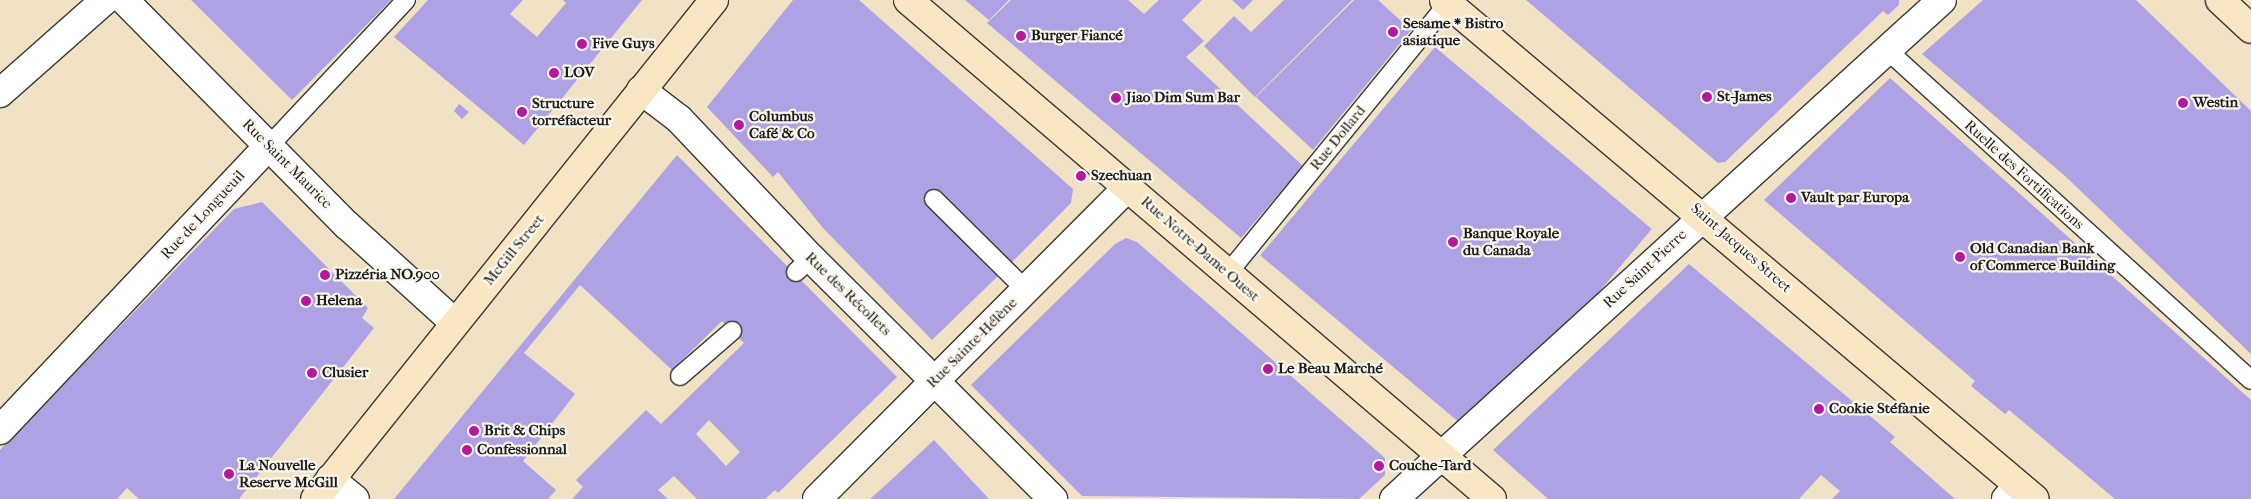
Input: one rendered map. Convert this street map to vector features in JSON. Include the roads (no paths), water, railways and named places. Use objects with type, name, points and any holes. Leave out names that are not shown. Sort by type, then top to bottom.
[{"type":"street","points":[[0,93],[105,0]]},
{"type":"street","name":"Rue Saint Maurice","points":[[124,0],[269,146],[455,324]]},
{"type":"street","name":"McGill Street","points":[[322,489],[714,0]]},
{"type":"street","name":"Rue Notre-Dame Ouest","points":[[908,0],[1492,499]]},
{"type":"street","name":"Rue Saint-Pierre","points":[[1394,499],[1942,0]]},
{"type":"street","points":[[2220,0],[2251,29]]},
{"type":"street","name":"Saint-Jacques Street","points":[[1446,2],[1703,216],[2020,495]]},
{"type":"street","name":"Rue des Récollets","points":[[641,90],[679,119],[803,265],[935,381],[1053,499]]},
{"type":"street","name":"Rue de Longueuil","points":[[0,430],[26,411],[269,146]]},
{"type":"street","name":"Rue Sainte-Hélène","points":[[817,499],[1128,187]]},
{"type":"street","points":[[322,489],[355,499]]},
{"type":"lane","name":"Rue de Longueuil","points":[[269,146],[406,0]]},
{"type":"lane","name":"Rue Dollard","points":[[1228,273],[1446,2]]},
{"type":"lane","name":"Ruelle des Fortifications","points":[[1887,50],[2251,380]]},
{"type":"lane","points":[[934,199],[1025,289]]},
{"type":"lane","points":[[680,376],[732,331]]},
{"type":"place","name":"Sesame * Bistro asiatique","points":[[1393,32]]},
{"type":"place","name":"Burger Fiancé","points":[[1021,36]]},
{"type":"place","name":"Five Guys","points":[[582,44]]},
{"type":"place","name":"LOV","points":[[554,73]]},
{"type":"place","name":"St-James","points":[[1707,97]]},
{"type":"place","name":"Jiao Dim Sum Bar","points":[[1116,98]]},
{"type":"place","name":"Westin","points":[[2183,103]]},
{"type":"place","name":"Structure torréfacteur","points":[[522,112]]},
{"type":"place","name":"Columbus Café & Co","points":[[739,125]]},
{"type":"place","name":"Szechuan","points":[[1081,176]]},
{"type":"place","name":"Vault par Europa","points":[[1791,198]]},
{"type":"place","name":"Banque Royale du Canada","points":[[1453,242]]},
{"type":"place","name":"Old Canadian Bank of Commerce Building","points":[[1960,257]]},
{"type":"place","name":"Pizzéria NO.900","points":[[325,275]]},
{"type":"place","name":"Helena","points":[[306,301]]},
{"type":"place","name":"Le Beau Marché","points":[[1268,369]]},
{"type":"place","name":"Clusier","points":[[312,373]]},
{"type":"place","name":"Cookie Stéfanie","points":[[1819,409]]},
{"type":"place","name":"Brit & Chips","points":[[474,431]]},
{"type":"place","name":"Confessionnal","points":[[467,450]]},
{"type":"place","name":"Couche-Tard","points":[[1379,466]]},
{"type":"place","name":"La Nouvelle Reserve McGill","points":[[229,474]]}]
